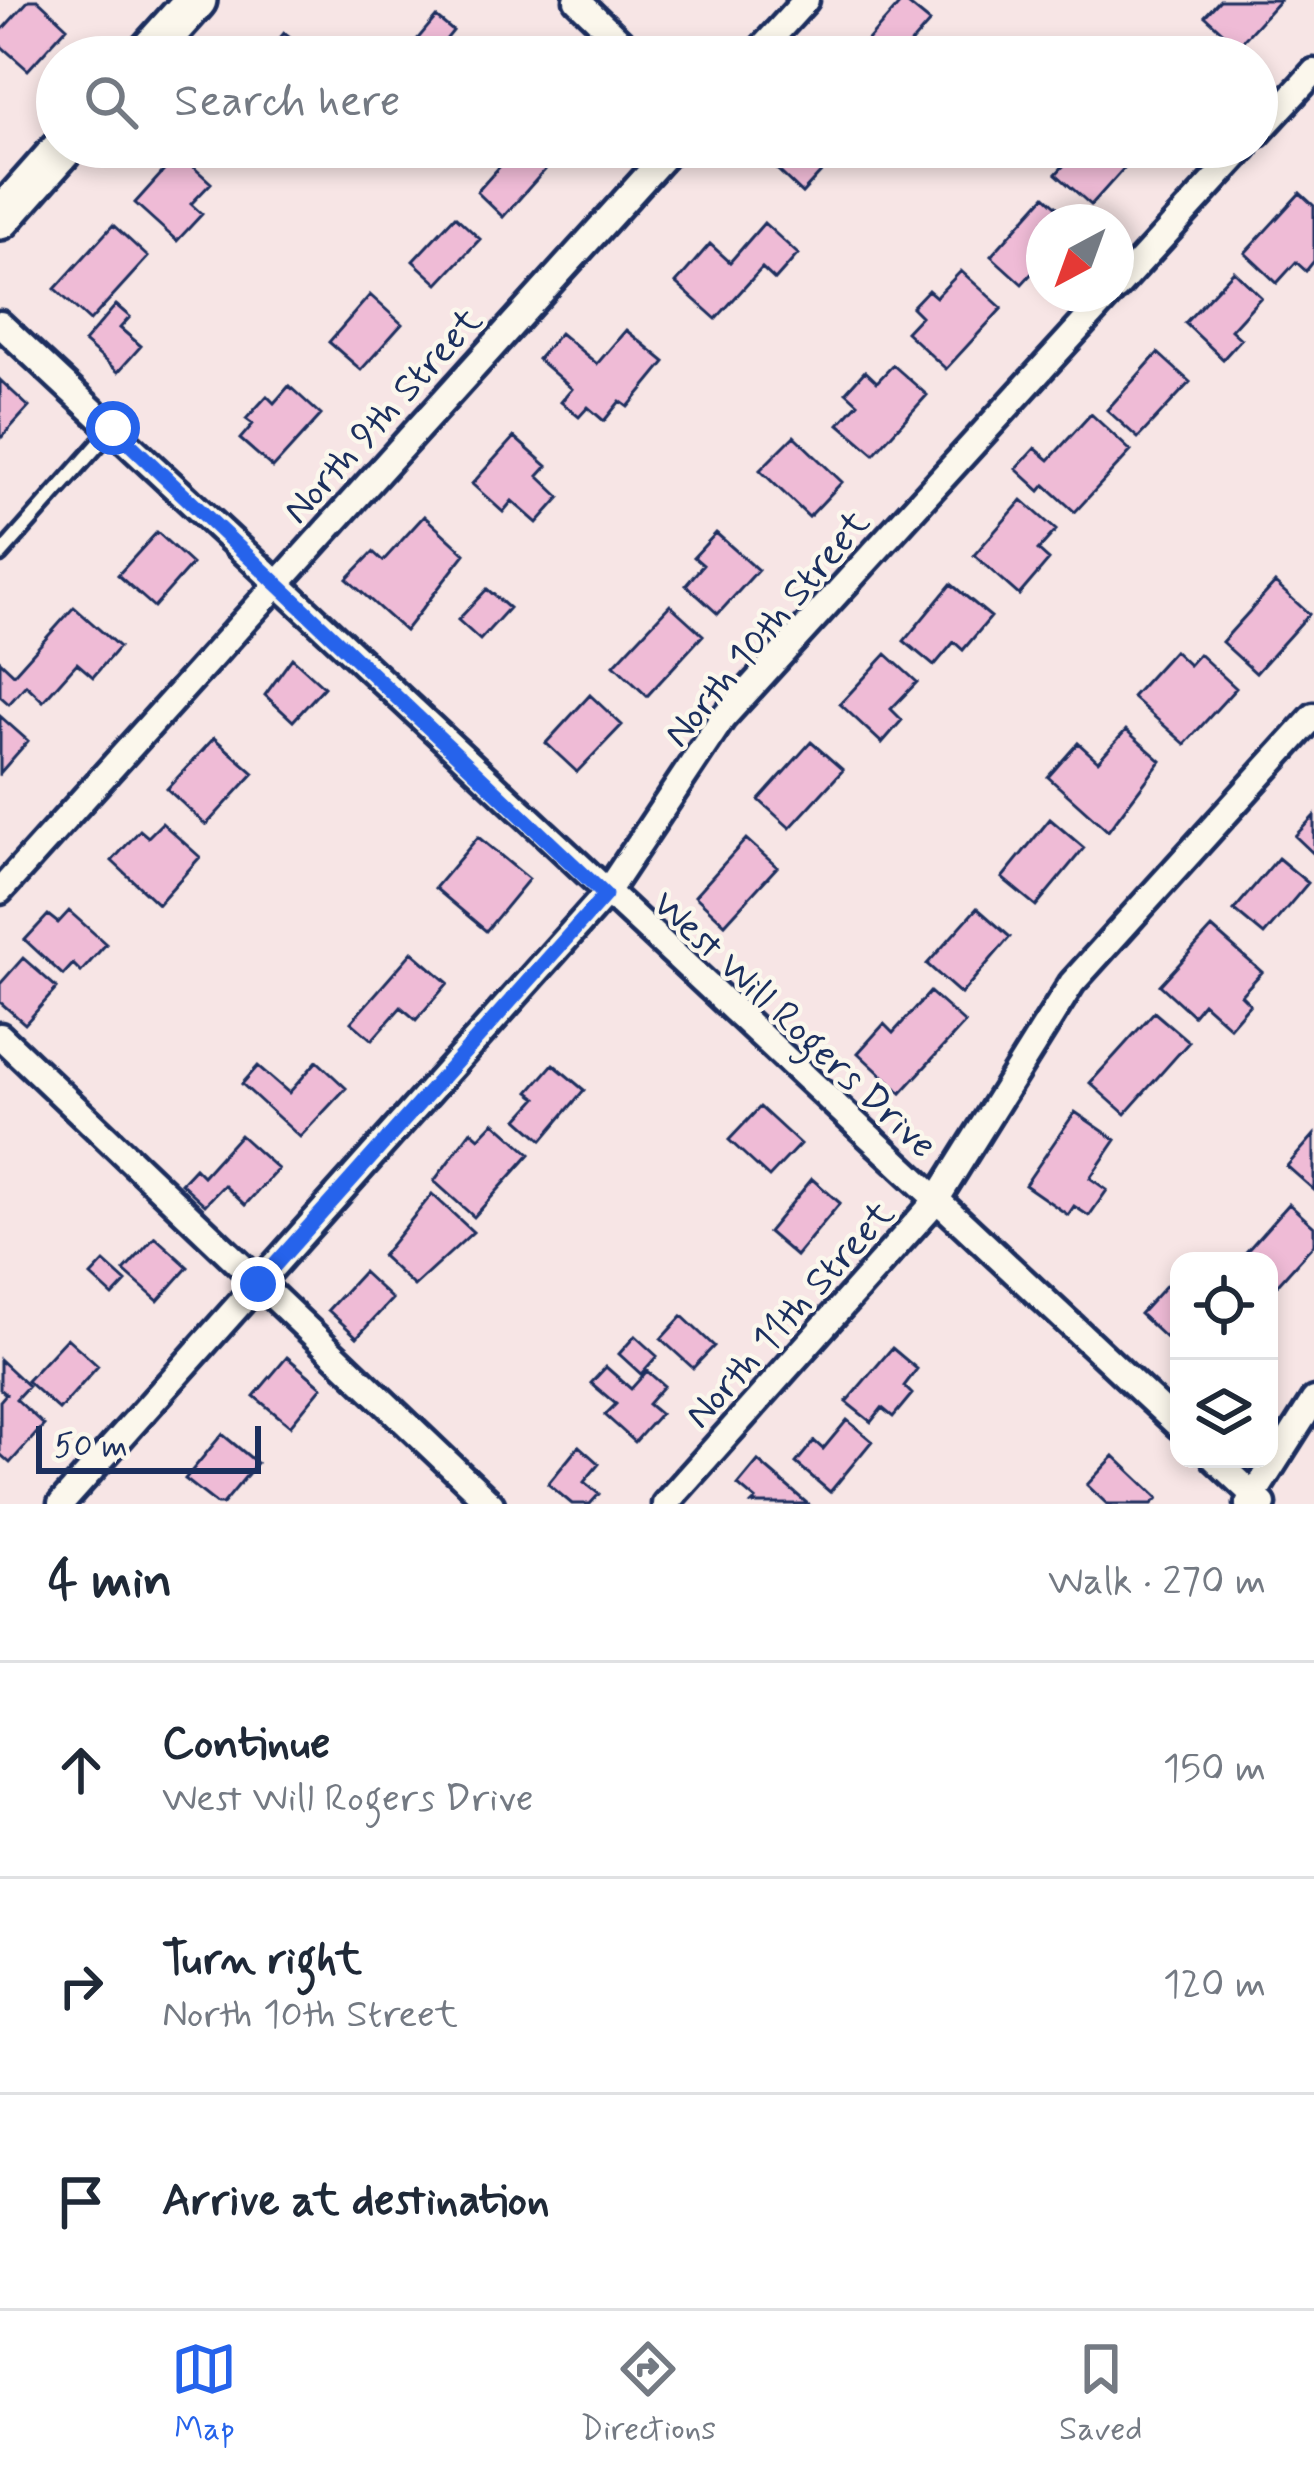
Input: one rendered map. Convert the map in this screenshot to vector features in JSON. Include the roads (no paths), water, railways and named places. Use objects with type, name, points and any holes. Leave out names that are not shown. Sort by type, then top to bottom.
[{"type":"main road","points":[[164,36],[196,0]]},
{"type":"main road","points":[[0,218],[45,168]]},
{"type":"street","points":[[577,0],[614,36]]},
{"type":"street","points":[[773,36],[806,0]]},
{"type":"street","points":[[1278,111],[1314,72]]},
{"type":"street","name":"North 9th Street","points":[[0,890],[654,168]]},
{"type":"street","name":"North 10th Street","points":[[1134,268],[1226,168]]},
{"type":"street","name":"North 10th Street","points":[[61,1504],[605,895],[722,719],[1094,312]]},
{"type":"street","name":"West Will Rogers Drive","points":[[0,324],[278,580],[605,895],[1170,1418]]},
{"type":"street","name":"North 11th Street","points":[[665,1504],[935,1202],[1072,983],[1314,716]]},
{"type":"street","points":[[0,1036],[491,1504]]},
{"type":"street","points":[[1224,1468],[1255,1501],[1314,1400]]},
{"type":"lane","points":[[0,554],[113,428]]}]
